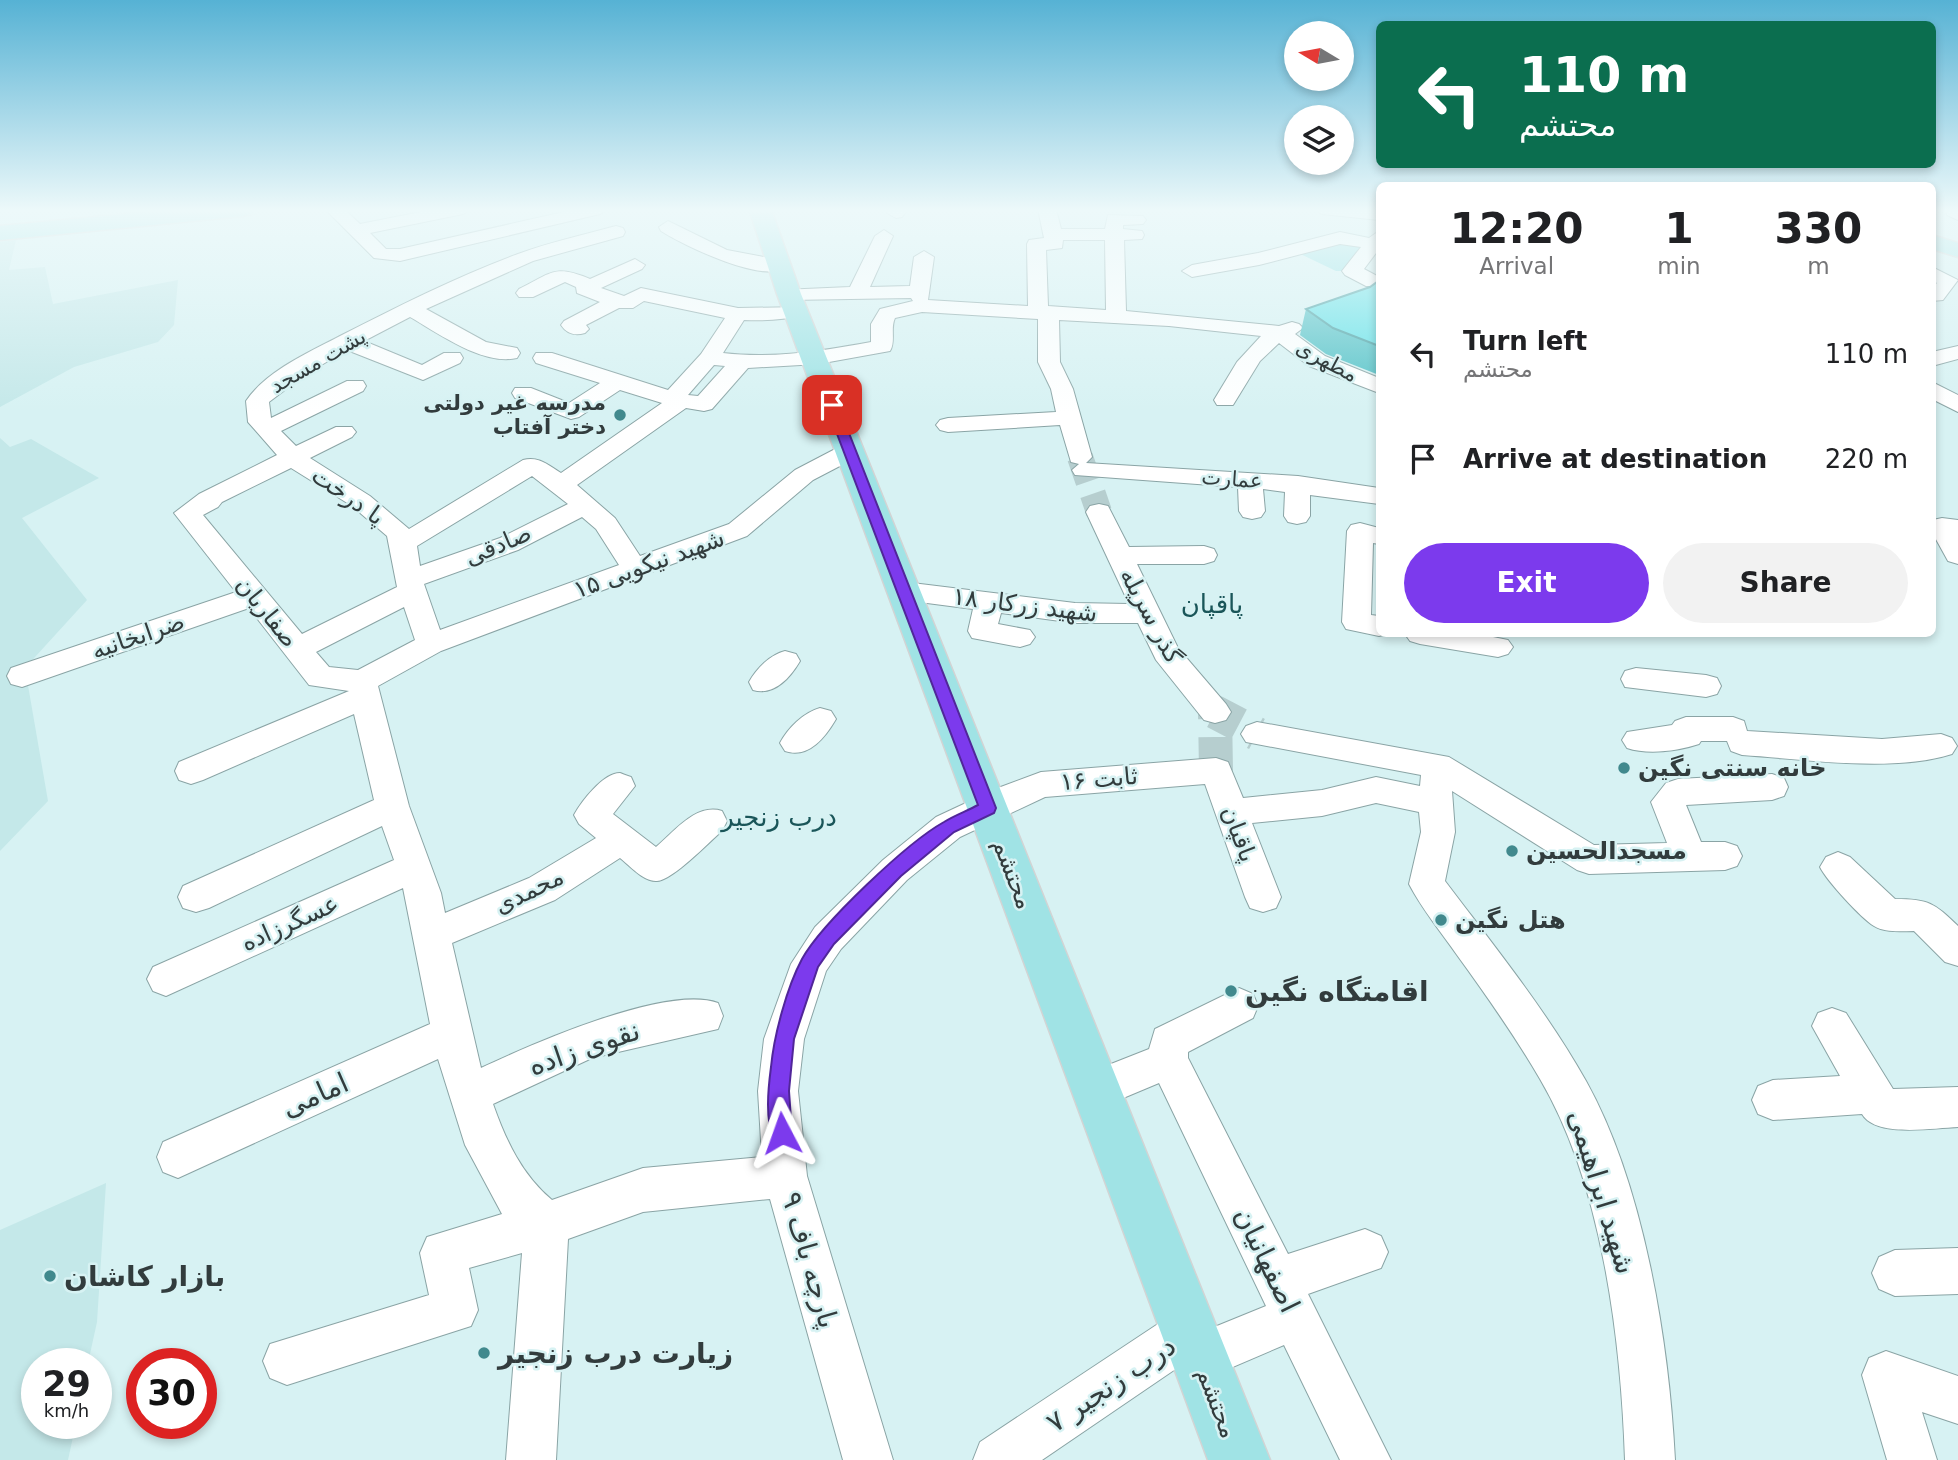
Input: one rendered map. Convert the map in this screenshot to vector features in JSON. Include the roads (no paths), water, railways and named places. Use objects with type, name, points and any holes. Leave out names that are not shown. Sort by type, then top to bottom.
[{"type":"main road","name":"محتشم","points":[[774,277],[814,359],[1240,1460]]},
{"type":"street","name":"پشت مسجد","points":[[257,401],[271,385],[347,342],[479,277]]},
{"type":"street","points":[[526,293],[559,277]]},
{"type":"street","points":[[569,277],[592,286]]},
{"type":"street","name":"پشت مسجد","points":[[592,286],[610,277]]},
{"type":"street","points":[[763,277],[775,283],[920,299],[1278,332]]},
{"type":"street","points":[[858,292],[865,277]]},
{"type":"street","points":[[920,299],[922,277]]},
{"type":"street","points":[[948,425],[1068,418],[1062,388],[1038,362],[1048,336],[1043,312],[1043,277]]},
{"type":"street","points":[[1116,277],[1116,316]]},
{"type":"street","points":[[1353,277],[1373,291]]},
{"type":"street","points":[[1936,296],[1949,281],[1940,277]]},
{"type":"street","points":[[592,286],[584,289],[626,304],[641,293],[738,314],[768,315],[775,283]]},
{"type":"street","points":[[709,358],[740,363],[814,359],[882,346],[880,323],[883,317],[920,299]]},
{"type":"street","points":[[578,329],[571,326],[617,301]]},
{"type":"street","points":[[412,310],[480,346],[509,353]]},
{"type":"street","points":[[438,326],[465,314]]},
{"type":"street","points":[[561,484],[677,400],[738,314]]},
{"type":"street","points":[[1226,400],[1260,347],[1278,332],[1309,322]]},
{"type":"street","points":[[480,346],[514,331]]},
{"type":"street","name":"مطهری","points":[[1278,332],[1317,361],[1376,385]]},
{"type":"street","points":[[1024,337],[1048,336]]},
{"type":"street","points":[[347,342],[424,373],[452,358]]},
{"type":"street","points":[[1936,358],[1958,352]]},
{"type":"street","points":[[617,382],[571,412],[518,389],[547,359],[677,400],[704,404],[740,363]]},
{"type":"street","points":[[267,429],[355,386]]},
{"type":"street","points":[[1936,391],[1958,405]]},
{"type":"street","name":"پا درخت","points":[[257,401],[258,416],[293,458],[361,501],[398,532],[403,543],[411,586],[431,644]]},
{"type":"street","name":"عمارت","points":[[1068,418],[1082,463],[1376,494]]},
{"type":"street","points":[[293,458],[344,432]]},
{"type":"street","name":"شهید نیکویی ۱۵","points":[[191,771],[363,689],[431,644],[738,530],[804,475],[850,451]]},
{"type":"street","name":"صفاریان","points":[[293,458],[208,499],[209,502],[187,513],[320,677],[363,689]]},
{"type":"street","points":[[403,543],[532,465],[561,484],[606,524],[635,569]]},
{"type":"street","points":[[1250,480],[1252,511]]},
{"type":"street","points":[[1297,516],[1298,484]]},
{"type":"street","name":"صادقی","points":[[297,649],[411,586],[509,544],[585,505]]},
{"type":"street","name":"گذر سرپله","points":[[1099,512],[1166,653],[1215,712]]},
{"type":"street","points":[[1958,527],[1942,526],[1958,555]]},
{"type":"street","points":[[1376,535],[1360,531],[1356,622],[1376,625]]},
{"type":"street","points":[[1120,556],[1204,555]]},
{"type":"street","name":"شهید زرکار ۱۸","points":[[904,591],[989,602],[1020,597],[1091,615],[1147,614]]},
{"type":"street","name":"ضرابخانیه","points":[[22,676],[254,596]]},
{"type":"street","points":[[989,602],[982,631],[1020,637]]},
{"type":"street","points":[[1438,637],[1498,647]]},
{"type":"street","points":[[764,682],[785,661]]},
{"type":"street","points":[[1636,679],[1706,686]]},
{"type":"street","points":[[363,689],[392,806],[423,893],[452,1033],[486,1145],[518,1199],[547,1224]]},
{"type":"street","points":[[796,743],[820,719]]},
{"type":"street","points":[[1638,740],[1688,736],[1686,729],[1882,751],[1941,746]]},
{"type":"street","points":[[1256,734],[1438,766],[1589,860],[1725,856]]},
{"type":"street","points":[[1376,790],[1379,755]]},
{"type":"street","name":"شهید ابراهیمی","points":[[1438,766],[1435,802],[1438,832],[1427,884],[1549,1057],[1571,1094],[1595,1149],[1631,1285],[1646,1392],[1650,1460]]},
{"type":"street","name":"ثابت ۱۶","points":[[988,808],[1041,785],[1216,771]]},
{"type":"street","name":"پاقپان","points":[[1216,771],[1263,897]]},
{"type":"street","points":[[619,786],[591,815],[656,867],[710,821]]},
{"type":"street","points":[[1689,856],[1668,802],[1672,796],[1678,792],[1772,787]]},
{"type":"street","points":[[1231,811],[1322,803],[1376,790],[1435,802]]},
{"type":"street","points":[[196,897],[392,806]]},
{"type":"street","name":"پارچه باف ۹","points":[[868,1460],[785,1176],[778,1091],[784,1039],[810,964],[828,938],[895,870],[948,827],[988,808]]},
{"type":"street","name":"محمدی","points":[[432,935],[542,889],[621,839]]},
{"type":"street","name":"عسگرزاده","points":[[166,979],[414,867]]},
{"type":"street","points":[[1838,867],[1887,915],[1922,915],[1958,950]]},
{"type":"street","points":[[1097,1089],[1168,1060],[1169,1042],[1240,1006]]},
{"type":"street","name":"نقوی زاده","points":[[469,1095],[509,1075],[622,1032],[704,1016]]},
{"type":"street","points":[[1832,1026],[1882,1109],[1958,1107]]},
{"type":"street","name":"امامی","points":[[178,1157],[452,1033]]},
{"type":"street","name":"اصفهانیان","points":[[1168,1060],[1366,1460]]},
{"type":"street","points":[[1773,1100],[1873,1094]]},
{"type":"street","points":[[287,1361],[455,1310],[443,1254],[547,1224],[643,1190],[785,1176]]},
{"type":"street","points":[[531,1460],[547,1224]]},
{"type":"street","name":"درب زنجیر ۷","points":[[998,1460],[1195,1344],[1286,1299],[1365,1252]]},
{"type":"street","points":[[1895,1273],[1958,1271]]},
{"type":"street","points":[[1912,1460],[1886,1376],[1958,1400]]},
{"type":"tunnel","points":[[1080,457],[1099,512]]},
{"type":"tunnel","points":[[1216,771],[1215,712],[1257,734]]},
{"type":"place","name":"مدرسه غیر دولتی دختر آفتاب","points":[[620,415]]},
{"type":"place","name":"خانه سنتی نگین","points":[[1624,768]]},
{"type":"place","name":"مسجدالحسین","points":[[1512,851]]},
{"type":"place","name":"هتل نگین","points":[[1441,920]]},
{"type":"place","name":"اقامتگاه نگین","points":[[1231,991]]},
{"type":"place","name":"بازار کاشان","points":[[50,1276]]},
{"type":"place","name":"زیارت درب زنجیر","points":[[484,1353]]},
{"type":"district","name":"پاقپان","points":[[1212,604]]},
{"type":"district","name":"درب زنجیر","points":[[779,817]]}]
